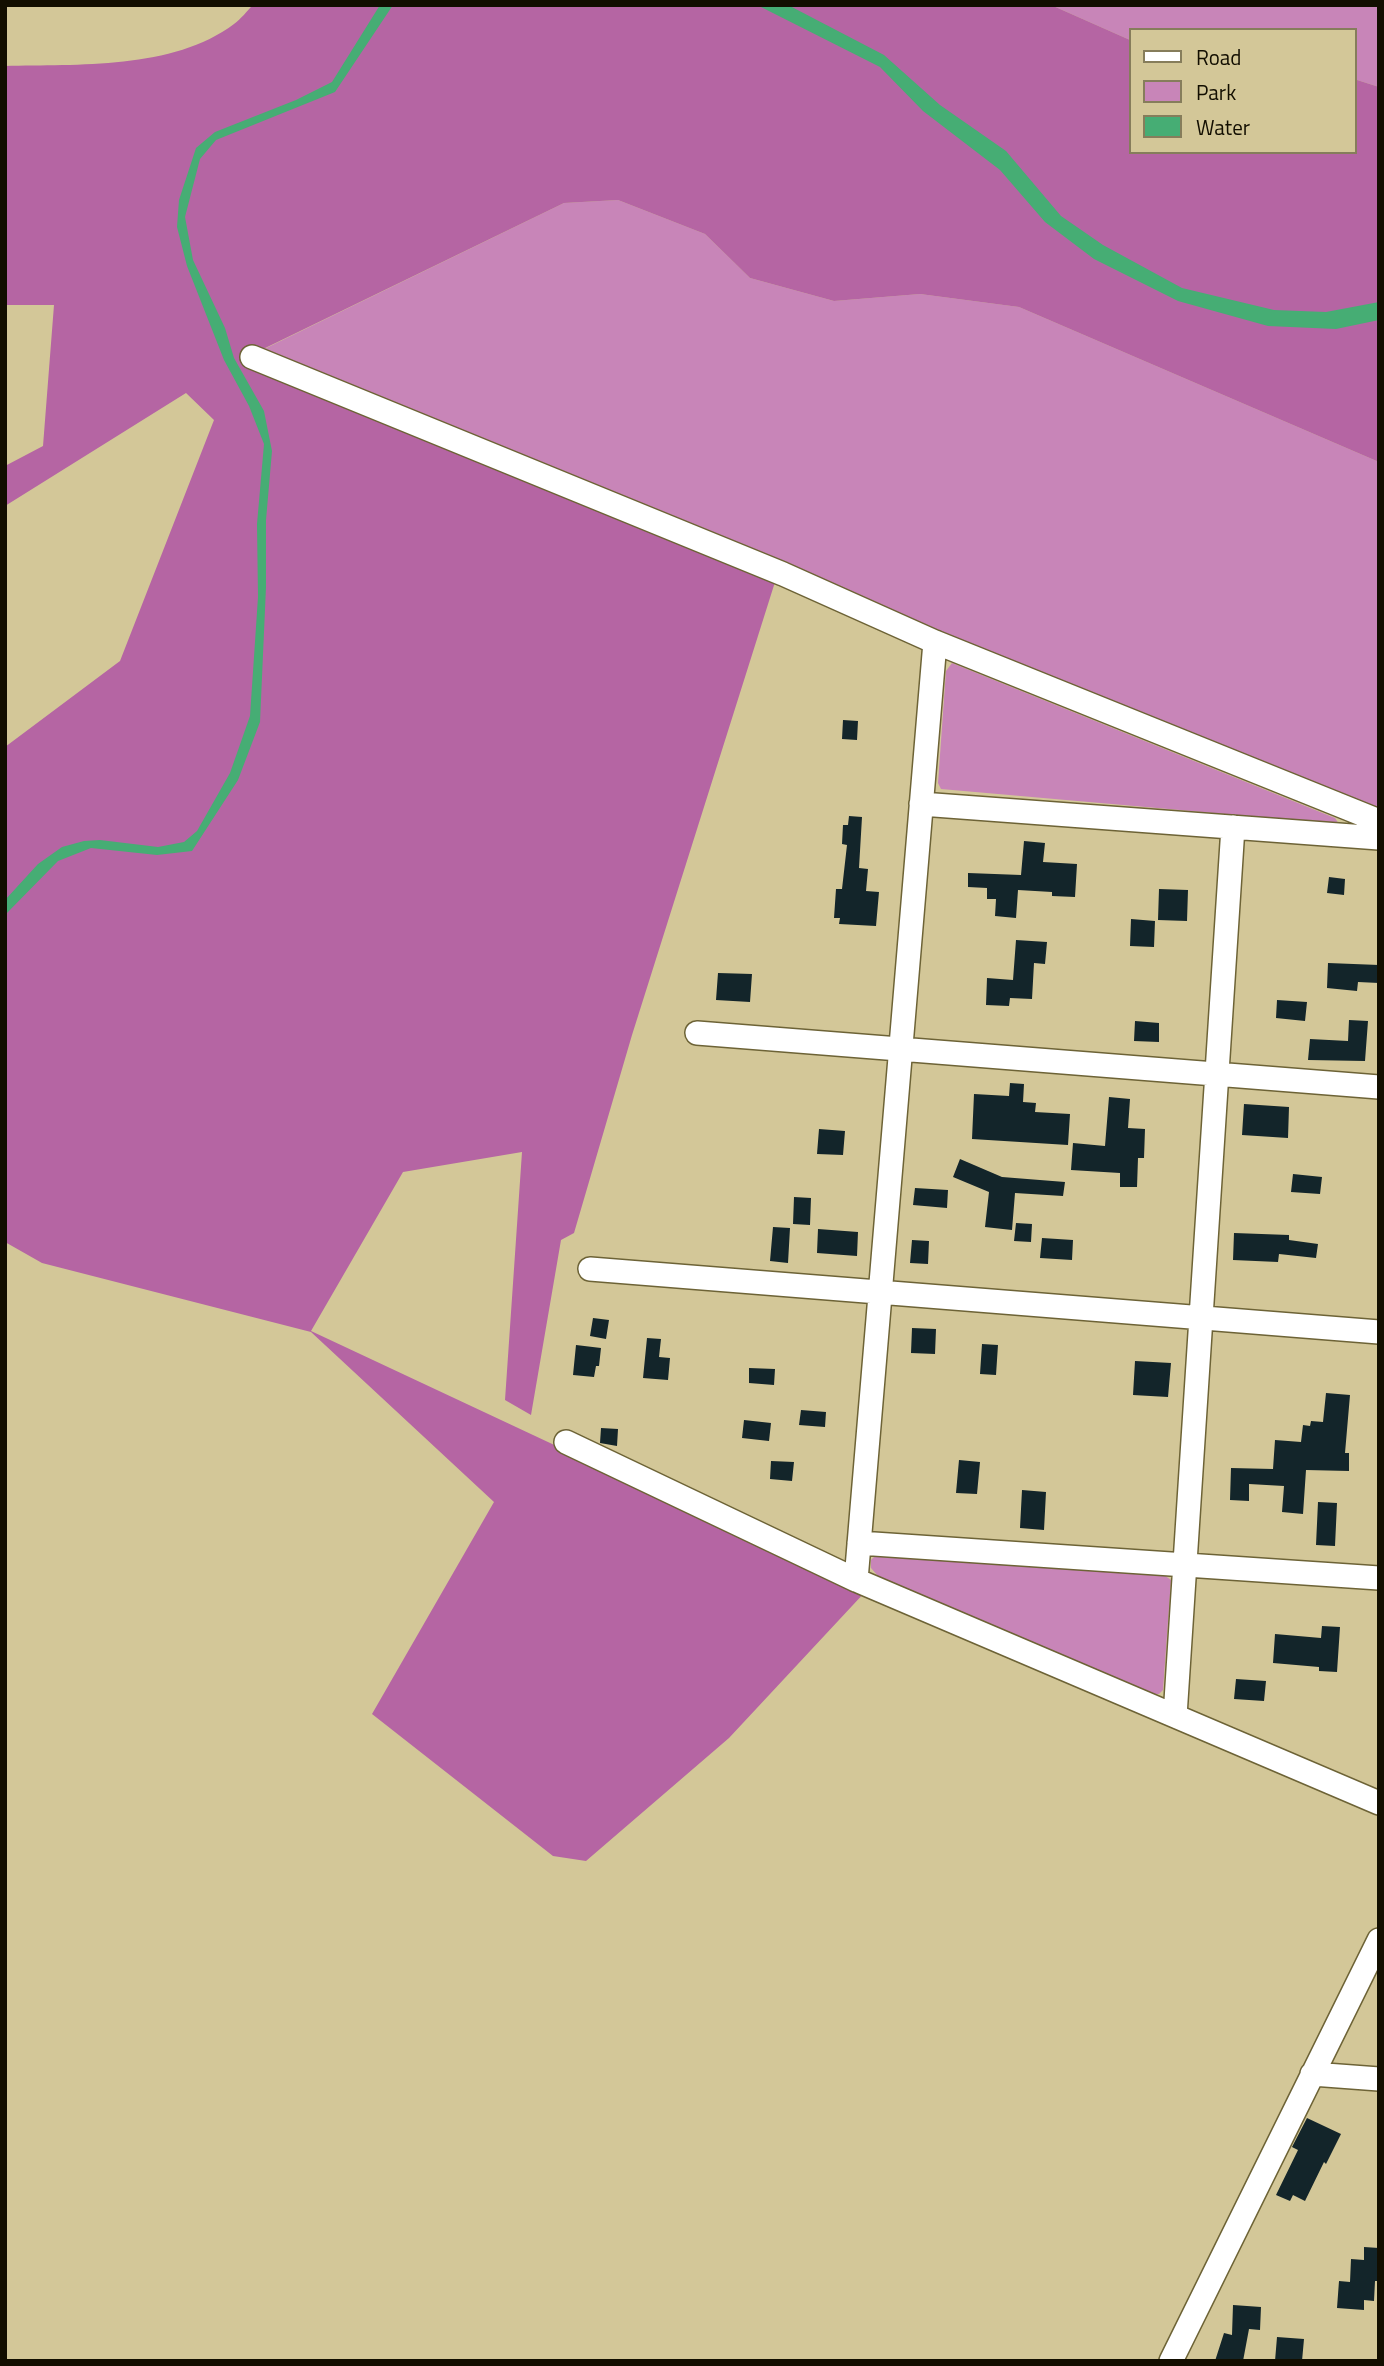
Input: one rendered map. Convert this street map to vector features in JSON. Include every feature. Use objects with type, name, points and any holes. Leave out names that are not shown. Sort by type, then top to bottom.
[{"type":"street","points":[[252,357],[783,574],[935,642],[1379,821]]},
{"type":"street","points":[[856,1580],[935,642]]},
{"type":"street","points":[[921,804],[1379,838]]},
{"type":"street","points":[[1175,1716],[1233,827]]},
{"type":"street","points":[[697,1032],[1379,1087]]},
{"type":"street","points":[[590,1269],[1379,1332]]},
{"type":"street","points":[[566,1442],[856,1580],[1379,1803]]},
{"type":"street","points":[[859,1543],[1379,1578]]},
{"type":"street","points":[[1171,2361],[1379,1940]]},
{"type":"street","points":[[1312,2074],[1379,2079]]},
{"type":"green space","points":[[1051,5],[1379,5],[1379,87],[1356,80],[1356,28],[1128,28],[1128,39]]},
{"type":"green space","points":[[618,200],[705,234],[750,278],[834,301],[920,294],[1019,307],[1379,462],[1379,814],[258,352],[564,203]]},
{"type":"green space","points":[[952,663],[1335,818],[1339,824],[941,789],[938,783],[946,671]]},
{"type":"green space","points":[[875,1556],[1164,1575],[1171,1580],[1163,1690],[1154,1694],[878,1576],[871,1568],[871,1560]]},
{"type":"shaded area","points":[[253,5],[1051,5],[1128,39],[1128,154],[1356,154],[1356,80],[1379,87],[1379,462],[1019,307],[920,294],[834,301],[750,278],[705,234],[618,200],[564,203],[259,351],[775,582],[632,1035],[574,1233],[561,1240],[531,1415],[505,1400],[522,1152],[403,1172],[311,1331],[866,1591],[729,1738],[586,1861],[553,1856],[372,1714],[494,1502],[311,1332],[42,1263],[5,1242],[5,747],[120,661],[214,420],[186,393],[5,506],[5,466],[43,446],[54,305],[5,305],[5,66],[93,64],[154,57],[183,50],[210,39],[237,22]]},
{"type":"water","points":[[380,5],[393,5],[335,92],[216,140],[200,159],[185,217],[193,260],[225,328],[234,358],[264,411],[272,451],[266,520],[260,722],[238,780],[192,851],[157,855],[91,848],[58,861],[5,915],[5,900],[38,864],[62,847],[100,840],[158,847],[184,842],[197,831],[230,773],[250,716],[258,597],[257,524],[264,444],[249,406],[224,360],[187,266],[177,227],[179,200],[196,148],[215,132],[296,100],[332,82]]},
{"type":"water","points":[[757,5],[788,5],[884,55],[940,105],[1006,151],[1061,216],[1103,245],[1182,288],[1274,310],[1326,312],[1379,302],[1379,320],[1336,329],[1268,326],[1178,301],[1094,259],[1045,222],[1000,170],[923,111],[880,67]]},
{"type":"building","points":[[843,720],[858,721],[857,740],[842,739]]},
{"type":"building","points":[[849,816],[862,817],[859,868],[868,869],[866,891],[879,892],[876,926],[839,924],[840,918],[834,918],[836,889],[842,889],[847,845],[842,844],[843,825],[848,825]]},
{"type":"building","points":[[1024,841],[1045,843],[1043,862],[1077,864],[1075,897],[1052,896],[1052,892],[1018,890],[1016,918],[995,916],[996,899],[987,899],[987,888],[968,887],[968,873],[1021,875]]},
{"type":"building","points":[[1329,877],[1345,879],[1344,895],[1327,893]]},
{"type":"building","points":[[1159,889],[1188,890],[1187,921],[1158,920]]},
{"type":"building","points":[[1131,919],[1155,921],[1154,947],[1130,946]]},
{"type":"building","points":[[1016,940],[1047,942],[1045,964],[1034,963],[1032,999],[1010,998],[1009,1006],[986,1005],[987,978],[1013,980]]},
{"type":"building","points":[[1328,963],[1379,965],[1379,983],[1358,982],[1357,991],[1327,988]]},
{"type":"building","points":[[718,973],[752,974],[750,1002],[716,1000]]},
{"type":"building","points":[[1277,1000],[1307,1002],[1305,1021],[1276,1018]]},
{"type":"building","points":[[1349,1020],[1368,1021],[1365,1061],[1308,1060],[1310,1039],[1348,1041]]},
{"type":"building","points":[[1135,1021],[1159,1023],[1159,1042],[1134,1041]]},
{"type":"building","points":[[1010,1083],[1024,1084],[1023,1102],[1036,1103],[1035,1112],[1070,1114],[1068,1145],[972,1139],[974,1094],[1009,1096]]},
{"type":"building","points":[[1109,1097],[1130,1099],[1128,1128],[1145,1129],[1144,1158],[1138,1158],[1137,1187],[1120,1187],[1120,1173],[1071,1170],[1073,1143],[1105,1146]]},
{"type":"building","points":[[1244,1104],[1289,1107],[1288,1138],[1242,1135]]},
{"type":"building","points":[[819,1129],[845,1131],[843,1155],[817,1154]]},
{"type":"building","points":[[960,1159],[1002,1177],[1065,1182],[1063,1196],[1015,1193],[1012,1230],[985,1227],[989,1192],[953,1177]]},
{"type":"building","points":[[1293,1174],[1322,1177],[1320,1194],[1291,1192]]},
{"type":"building","points":[[915,1188],[948,1190],[947,1208],[913,1205]]},
{"type":"building","points":[[794,1197],[811,1198],[810,1225],[793,1224]]},
{"type":"building","points":[[1016,1223],[1032,1224],[1031,1242],[1014,1241]]},
{"type":"building","points":[[773,1227],[790,1228],[788,1263],[770,1261]]},
{"type":"building","points":[[818,1229],[858,1232],[857,1256],[817,1253]]},
{"type":"building","points":[[1234,1233],[1289,1235],[1289,1240],[1318,1244],[1316,1258],[1279,1254],[1278,1262],[1233,1260]]},
{"type":"building","points":[[1042,1238],[1073,1240],[1072,1260],[1040,1258]]},
{"type":"building","points":[[912,1240],[929,1241],[928,1264],[910,1263]]},
{"type":"building","points":[[593,1318],[609,1320],[606,1339],[590,1336]]},
{"type":"building","points":[[912,1328],[936,1329],[935,1354],[911,1353]]},
{"type":"building","points":[[647,1338],[661,1339],[659,1357],[670,1358],[668,1380],[643,1378]]},
{"type":"building","points":[[982,1344],[998,1345],[996,1375],[980,1374]]},
{"type":"building","points":[[576,1345],[601,1348],[599,1366],[596,1366],[594,1377],[573,1375]]},
{"type":"building","points":[[1135,1361],[1171,1363],[1168,1397],[1133,1395]]},
{"type":"building","points":[[749,1368],[775,1369],[774,1385],[749,1383]]},
{"type":"building","points":[[1326,1393],[1350,1395],[1345,1453],[1349,1453],[1349,1471],[1306,1470],[1303,1514],[1282,1512],[1284,1486],[1249,1484],[1249,1501],[1230,1500],[1231,1468],[1273,1469],[1275,1440],[1301,1442],[1303,1425],[1310,1426],[1311,1421],[1323,1422]]},
{"type":"building","points":[[801,1410],[826,1412],[825,1427],[799,1425]]},
{"type":"building","points":[[744,1420],[771,1423],[769,1441],[742,1438]]},
{"type":"building","points":[[601,1428],[618,1429],[617,1446],[600,1443]]},
{"type":"building","points":[[959,1460],[980,1462],[977,1494],[956,1493]]},
{"type":"building","points":[[771,1461],[794,1462],[792,1481],[770,1479]]},
{"type":"building","points":[[1022,1490],[1046,1492],[1044,1530],[1020,1528]]},
{"type":"building","points":[[1318,1502],[1337,1503],[1335,1546],[1316,1545]]},
{"type":"building","points":[[1322,1626],[1340,1627],[1337,1672],[1319,1671],[1319,1667],[1273,1663],[1275,1634],[1321,1638]]},
{"type":"building","points":[[1236,1679],[1266,1681],[1264,1701],[1234,1699]]},
{"type":"building","points":[[1307,2118],[1341,2134],[1305,2201],[1293,2195],[1290,2201],[1276,2195],[1298,2150],[1292,2147]]},
{"type":"building","points":[[1364,2247],[1379,2248],[1379,2281],[1375,2281],[1374,2301],[1364,2300],[1364,2310],[1337,2308],[1339,2281],[1350,2282],[1351,2259],[1364,2260]]},
{"type":"building","points":[[1233,2305],[1261,2307],[1260,2330],[1249,2329],[1243,2361],[1215,2361],[1224,2333],[1232,2335]]},
{"type":"building","points":[[1277,2337],[1304,2339],[1302,2361],[1275,2361]]}]
